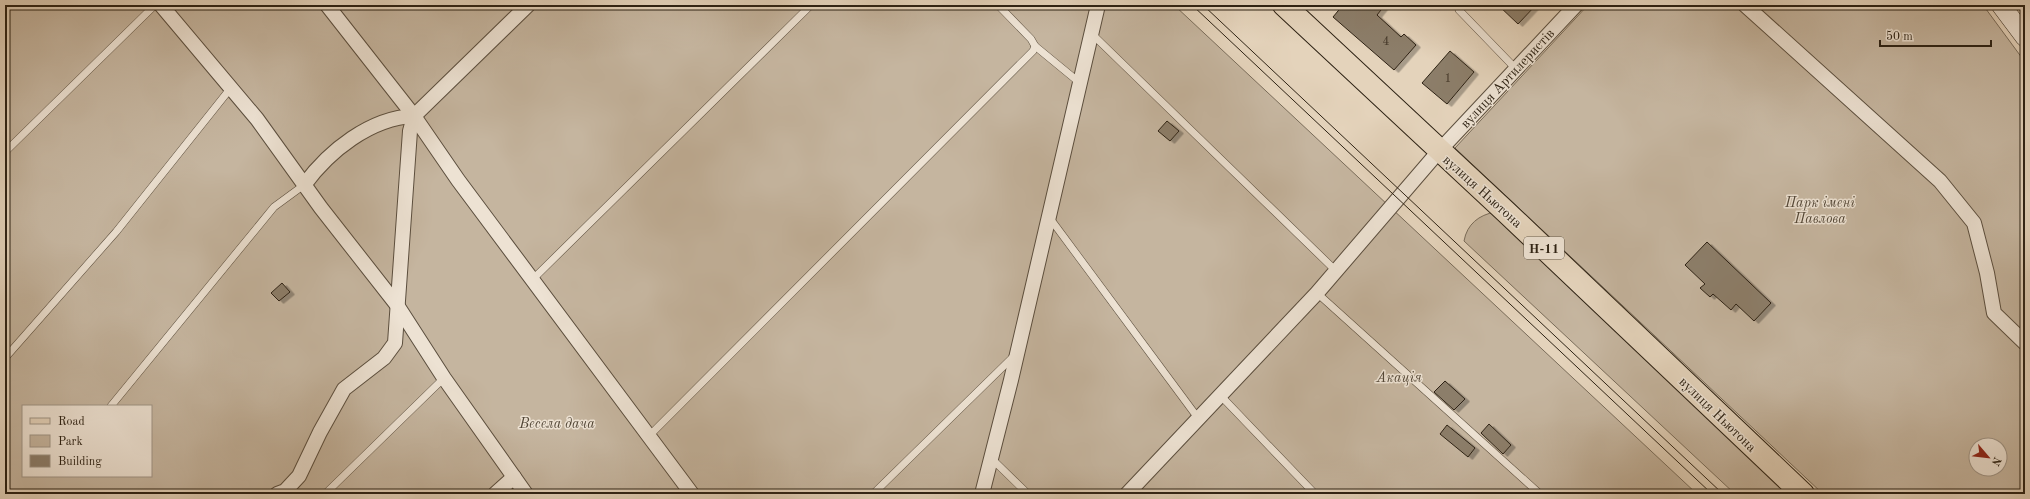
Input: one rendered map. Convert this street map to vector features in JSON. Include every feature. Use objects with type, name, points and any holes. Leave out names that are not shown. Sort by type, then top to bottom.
[{"type":"main road","name":"вулиця Ньютона","points":[[1284,5],[1505,211],[1803,494]]},
{"type":"street","points":[[161,5],[230,89],[257,119],[304,185],[397,305],[444,378],[526,494]]},
{"type":"street","points":[[327,5],[414,116],[458,180],[692,494]]},
{"type":"street","points":[[277,494],[285,491],[299,476],[320,432],[344,389],[384,358],[395,343],[410,131],[414,116],[528,5]]},
{"type":"street","points":[[982,494],[1017,353],[1098,5]]},
{"type":"street","name":"вулиця Артилеристів","points":[[1127,494],[1317,293],[1335,270],[1439,151],[1576,5]]},
{"type":"street","points":[[1745,5],[1940,181],[1974,223],[1987,273],[1994,313],[2025,344]]},
{"type":"street","points":[[2001,5],[2025,37]]},
{"type":"street","points":[[304,185],[315,170],[355,136],[380,123],[400,116],[414,116]]},
{"type":"street","points":[[495,494],[514,477]]},
{"type":"lane","points":[[5,152],[155,5]]},
{"type":"lane","points":[[532,280],[811,5]]},
{"type":"lane","points":[[998,5],[1031,39],[1035,46],[1080,83]]},
{"type":"lane","points":[[1463,5],[1459,10],[1516,69]]},
{"type":"lane","points":[[1091,34],[1335,270]]},
{"type":"lane","points":[[649,436],[1016,69],[1033,51],[1035,46]]},
{"type":"lane","points":[[5,358],[116,232],[230,89]]},
{"type":"lane","points":[[112,405],[274,207],[304,185]]},
{"type":"lane","points":[[1049,217],[1198,418]]},
{"type":"lane","points":[[1317,293],[1540,494]]},
{"type":"lane","points":[[873,494],[1017,353]]},
{"type":"lane","points":[[325,494],[444,378]]},
{"type":"lane","points":[[1220,395],[1315,494]]},
{"type":"lane","points":[[991,458],[1028,494]]},
{"type":"green space","points":[[5,5],[1174,5],[1697,494],[5,494]]},
{"type":"green space","name":"Парк імені Павлова","points":[[1588,5],[1983,5],[2025,62],[2025,494],[1823,494],[1455,148]]},
{"type":"green space","points":[[1495,212],[1790,494],[1735,494],[1464,241],[1468,230],[1475,221],[1484,215]]},
{"type":"building","points":[[1343,5],[1385,5],[1377,15],[1401,37],[1404,34],[1416,45],[1394,70],[1333,17]]},
{"type":"building","points":[[1498,5],[1536,5],[1518,24]]},
{"type":"building","points":[[1450,51],[1474,72],[1447,104],[1422,83]]},
{"type":"building","points":[[1167,121],[1179,131],[1170,141],[1158,131]]},
{"type":"building","points":[[1707,242],[1771,303],[1754,321],[1736,304],[1731,310],[1713,294],[1710,297],[1700,288],[1705,284],[1685,265]]},
{"type":"building","points":[[282,283],[290,292],[279,301],[271,293]]},
{"type":"building","points":[[1445,381],[1465,399],[1454,410],[1434,392]]},
{"type":"building","points":[[1489,424],[1511,445],[1503,454],[1481,433]]},
{"type":"building","points":[[1447,425],[1475,448],[1468,457],[1440,434]]},
{"type":"tram line","points":[[1192,5],[1712,494]]},
{"type":"tram line","points":[[1203,5],[1723,494]]},
{"type":"park label","name":"Акація","points":[[1399,377]]},
{"type":"park label","name":"Весела дача","points":[[557,423]]}]
